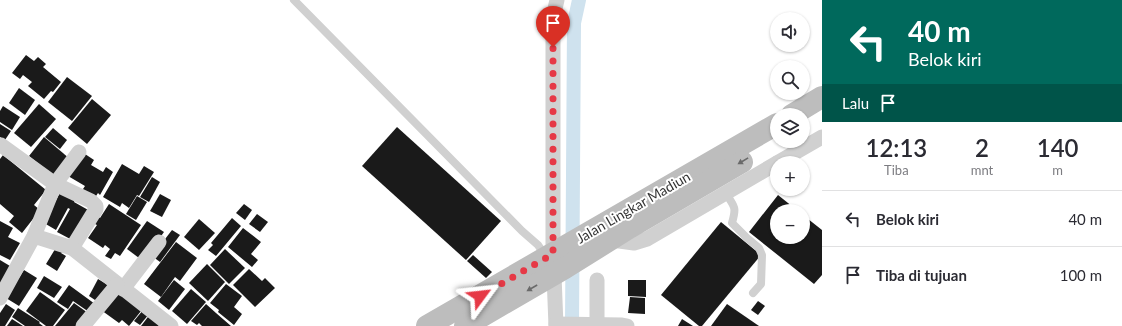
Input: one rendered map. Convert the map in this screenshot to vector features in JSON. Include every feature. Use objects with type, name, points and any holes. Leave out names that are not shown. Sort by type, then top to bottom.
[{"type":"main road","points":[[804,108],[822,97]]},
{"type":"main road","points":[[810,121],[822,114]]},
{"type":"main road","name":"Jalan Lingkar Madiun","points":[[609,231],[770,128]]},
{"type":"main road","name":"Jalan Lingkar Madiun","points":[[427,326],[556,261],[770,145]]},
{"type":"main road","name":"Jalan Lingkar Madiun","points":[[465,326],[556,261]]},
{"type":"street","points":[[558,0],[553,17],[556,261],[559,325],[627,326]]},
{"type":"street","points":[[790,108],[822,90]]},
{"type":"street","points":[[770,120],[630,200],[620,208],[609,231],[634,243],[641,241],[770,167]]},
{"type":"street","points":[[789,156],[822,137]]},
{"type":"street","points":[[1,145],[55,184],[92,201],[96,206],[72,248]]},
{"type":"street","points":[[0,298],[34,236],[55,184],[79,152]]},
{"type":"street","points":[[34,236],[72,248],[171,326]]},
{"type":"street","points":[[83,326],[160,242]]},
{"type":"street","points":[[597,280],[597,325]]},
{"type":"lane","points":[[294,0],[522,231],[556,261]]},
{"type":"lane","points":[[726,193],[735,206],[735,213],[732,223],[746,238],[759,248],[762,255],[761,284],[753,294]]},
{"type":"building","points":[[26,55],[34,61],[38,57],[46,64],[43,67],[61,82],[53,92],[51,91],[44,99],[28,86],[32,82],[23,75],[20,79],[12,73]]},
{"type":"building","points":[[67,77],[92,96],[72,121],[48,102]]},
{"type":"building","points":[[19,88],[35,100],[25,115],[9,103]]},
{"type":"building","points":[[92,99],[111,115],[87,144],[68,128]]},
{"type":"building","points":[[39,104],[56,119],[31,147],[14,133]]},
{"type":"building","points":[[3,106],[20,117],[12,130],[0,122],[0,111]]},
{"type":"building","points":[[0,124],[11,131],[5,140],[0,137]]},
{"type":"building","points":[[397,127],[501,221],[466,260],[362,166]]},
{"type":"building","points":[[53,128],[67,140],[60,149],[45,137]]},
{"type":"building","points":[[44,137],[70,159],[55,177],[29,156]]},
{"type":"building","points":[[82,152],[94,160],[91,165],[103,172],[106,167],[113,172],[100,195],[98,193],[96,196],[81,192],[85,186],[68,176]]},
{"type":"building","points":[[3,155],[46,190],[34,205],[40,210],[22,233],[9,222],[14,216],[0,204],[0,159]]},
{"type":"building","points":[[122,164],[139,174],[144,166],[154,172],[139,196],[137,195],[129,208],[122,203],[120,207],[103,197]]},
{"type":"building","points":[[152,177],[160,182],[149,202],[140,197]]},
{"type":"building","points":[[62,189],[76,197],[74,202],[90,211],[74,241],[57,232],[70,209],[68,208],[56,230],[44,223]]},
{"type":"building","points":[[160,194],[171,200],[162,217],[150,211]]},
{"type":"building","points":[[137,196],[147,202],[136,220],[126,214]]},
{"type":"building","points":[[777,196],[779,196],[789,204],[771,204]]},
{"type":"building","points":[[109,204],[141,225],[120,256],[115,253],[111,259],[105,256],[110,249],[105,245],[103,248],[88,238],[97,225],[91,222],[96,215],[100,218]]},
{"type":"building","points":[[244,204],[252,210],[245,220],[236,213]]},
{"type":"building","points":[[770,205],[770,244],[810,244],[810,221],[822,230],[822,275],[814,284],[749,232]]},
{"type":"building","points":[[257,214],[268,222],[260,232],[249,224]]},
{"type":"building","points":[[232,218],[241,226],[216,256],[208,250],[213,245],[211,243]]},
{"type":"building","points":[[199,219],[215,233],[199,250],[184,237]]},
{"type":"building","points":[[0,221],[13,228],[8,237],[20,243],[10,260],[0,255]]},
{"type":"building","points":[[147,221],[164,232],[143,261],[127,249]]},
{"type":"building","points":[[721,222],[761,255],[702,326],[699,326],[661,295]]},
{"type":"building","points":[[243,228],[261,242],[251,254],[258,260],[252,267],[228,247]]},
{"type":"building","points":[[172,230],[180,235],[160,262],[152,256]]},
{"type":"building","points":[[176,242],[197,258],[180,281],[175,277],[161,297],[144,284]]},
{"type":"building","points":[[57,246],[64,250],[61,253],[66,256],[57,271],[46,264]]},
{"type":"building","points":[[225,249],[245,268],[229,284],[210,265]]},
{"type":"building","points":[[473,255],[492,272],[486,278],[467,261]]},
{"type":"building","points":[[0,260],[15,269],[0,292]]},
{"type":"building","points":[[207,264],[225,282],[208,301],[189,283]]},
{"type":"building","points":[[249,269],[262,281],[265,278],[275,288],[255,307],[233,285]]},
{"type":"building","points":[[24,270],[37,278],[19,306],[6,298]]},
{"type":"building","points":[[44,276],[62,287],[54,298],[37,288]]},
{"type":"building","points":[[98,279],[108,285],[98,302],[89,296]]},
{"type":"building","points":[[174,280],[185,289],[169,310],[158,301]]},
{"type":"building","points":[[628,280],[646,280],[646,297],[628,296]]},
{"type":"building","points":[[226,284],[242,296],[234,307],[242,314],[234,325],[218,312],[219,310],[210,303]]},
{"type":"building","points":[[69,285],[95,304],[89,312],[73,301],[68,309],[57,302]]},
{"type":"building","points":[[191,289],[206,302],[187,324],[172,311]]},
{"type":"building","points":[[117,290],[141,311],[129,326],[122,320],[119,323],[101,310]]},
{"type":"building","points":[[40,292],[65,310],[53,326],[46,326],[26,311]]},
{"type":"building","points":[[630,297],[645,298],[645,314],[628,313]]},
{"type":"building","points":[[758,301],[765,306],[758,315],[751,310]]},
{"type":"building","points":[[74,303],[88,313],[78,326],[55,326]]},
{"type":"building","points":[[6,304],[15,310],[5,326],[0,326],[0,313]]},
{"type":"building","points":[[206,304],[231,326],[202,326],[199,323],[197,325],[191,321]]},
{"type":"building","points":[[727,304],[759,326],[711,326]]},
{"type":"building","points":[[18,308],[40,322],[39,323],[43,326],[25,326],[12,317]]},
{"type":"building","points":[[143,310],[149,314],[140,325],[134,321]]},
{"type":"building","points":[[151,313],[159,326],[141,326]]},
{"type":"building","points":[[12,319],[23,326],[7,326]]},
{"type":"building","points":[[682,319],[693,326],[678,326]]},
{"type":"waterway","points":[[572,326],[574,23],[579,0]]},
{"type":"route","points":[[480,296],[553,254],[553,47]]}]
